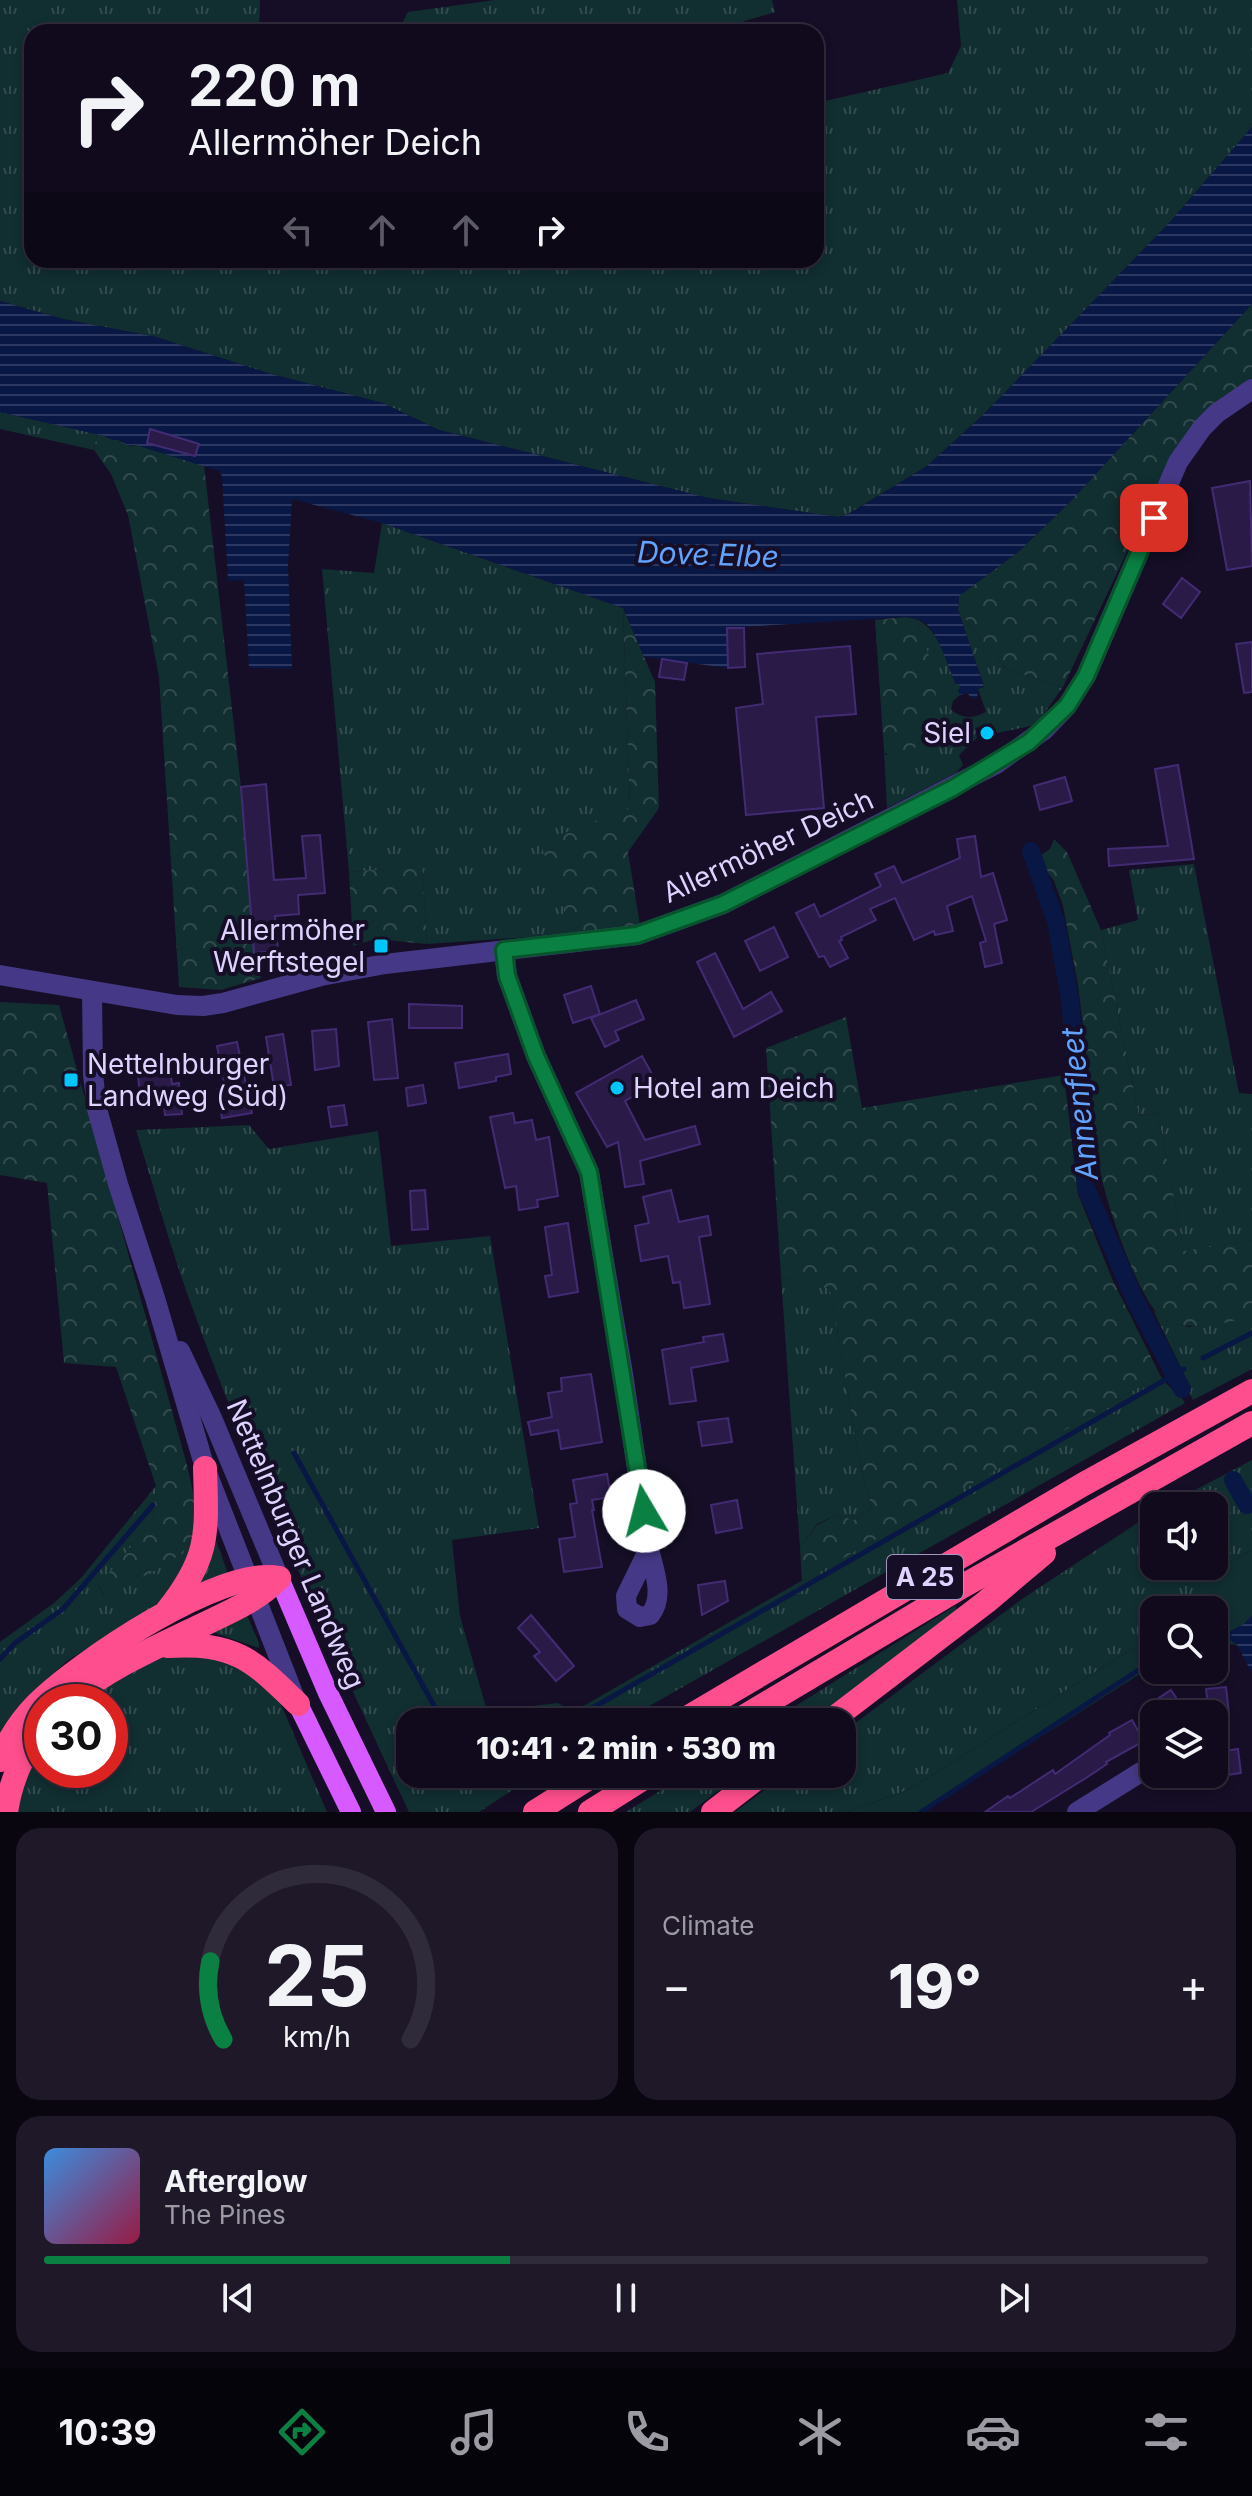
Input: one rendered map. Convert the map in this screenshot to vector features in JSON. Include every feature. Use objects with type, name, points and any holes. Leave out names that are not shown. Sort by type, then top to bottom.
[{"type":"highway","name":"A 25","points":[[704,1708],[1252,1391]]},
{"type":"highway","name":"A 25","points":[[759,1708],[1096,1510],[1245,1427]]},
{"type":"highway","points":[[165,1614],[189,1580],[205,1541],[205,1468]]},
{"type":"highway","points":[[847,1708],[986,1602],[1096,1510]]},
{"type":"highway","points":[[94,1684],[251,1589],[258,1577],[279,1578]]},
{"type":"highway","points":[[0,1760],[24,1718],[56,1686],[88,1662],[165,1614],[196,1599],[251,1589]]},
{"type":"highway","points":[[157,1647],[205,1646],[234,1652],[260,1666],[298,1704]]},
{"type":"highway","points":[[6,1812],[14,1775],[24,1753]]},
{"type":"highway","points":[[535,1812],[573,1788]]},
{"type":"highway","points":[[590,1812],[628,1788]]},
{"type":"highway","points":[[713,1812],[744,1788]]},
{"type":"main road","name":"Nettelnburger Landweg","points":[[279,1578],[328,1693],[386,1812]]},
{"type":"main road","name":"Nettelnburger Landweg","points":[[298,1704],[351,1812]]},
{"type":"street","name":"Allermöher Deich","points":[[0,975],[177,1005],[203,1006],[346,970],[637,935],[723,904],[953,788],[1029,742],[1067,706],[1086,676],[1182,454],[1217,413],[1252,389]]},
{"type":"street","points":[[504,950],[507,976],[536,1056],[589,1172],[649,1549]]},
{"type":"street","name":"Nettelnburger Landweg","points":[[92,991],[93,1075],[97,1109],[205,1468],[298,1704]]},
{"type":"street","name":"Nettelnburger Landweg","points":[[155,1298],[212,1418],[279,1578]]},
{"type":"street","points":[[1077,1812],[1140,1773]]},
{"type":"green space","points":[[0,0],[260,0],[259,24],[24,24],[24,268],[824,268],[824,101],[948,73],[961,46],[957,0],[1252,0],[1252,127],[1170,222],[983,415],[927,466],[838,517],[708,498],[439,430],[383,403],[271,374],[156,337],[63,319],[0,301]]},
{"type":"green space","points":[[495,0],[772,0],[775,12],[735,24],[401,24],[408,12]]},
{"type":"green space","points":[[1252,304],[1252,379],[1206,411],[1173,455],[1063,687],[1006,669],[958,610],[959,596],[1018,552],[1070,502]]},
{"type":"green space","points":[[0,412],[97,434],[94,450],[0,429]]},
{"type":"green space","points":[[97,434],[204,465],[241,787],[254,953],[261,978],[221,990],[179,987],[159,677],[128,515],[111,474],[94,450]]},
{"type":"green space","points":[[382,523],[623,608],[630,808],[572,934],[427,944],[422,867],[349,872],[322,569],[374,573]]},
{"type":"green space","points":[[623,608],[655,682],[659,808],[628,852],[640,925],[572,934],[540,842],[630,808]]},
{"type":"green space","points":[[958,610],[1006,669],[1063,687],[1036,725],[997,733],[991,723],[975,728],[977,738],[959,755],[963,765],[956,773],[887,808],[884,751],[886,755],[916,747],[932,717],[933,684],[916,619],[931,630],[956,685],[959,684],[961,689],[951,710],[968,717],[986,712],[978,689],[984,686]]},
{"type":"green space","points":[[916,619],[927,649],[935,679],[935,704],[922,740],[904,756],[892,759],[884,751],[875,620]]},
{"type":"green space","points":[[1054,839],[1067,852],[1101,930],[1139,1116],[1158,1113],[1184,1251],[1252,1240],[1252,1316],[1196,1326],[1166,1321],[1146,1297],[1126,1254],[1101,1176],[1078,985],[1063,906],[1054,881],[1037,858],[1050,849]]},
{"type":"green space","points":[[1194,864],[1239,1093],[1252,1094],[1252,1240],[1184,1252],[1158,1113],[1139,1116],[1101,930],[1138,920],[1129,870]]},
{"type":"green space","points":[[422,866],[427,944],[375,939],[353,946],[349,872]]},
{"type":"green space","points":[[0,1002],[59,1005],[195,1501],[194,1542],[170,1562],[105,1598],[99,1585],[153,1520],[156,1486],[116,1367],[64,1363],[47,1183],[0,1175]]},
{"type":"green space","points":[[846,1017],[862,1108],[1064,1075],[1078,1194],[1113,1281],[1160,1375],[802,1582],[800,1548],[817,1525],[836,1515],[854,1520],[872,1508],[860,1465],[830,1289],[781,1277],[766,1048]]},
{"type":"green space","points":[[249,1125],[269,1149],[378,1131],[391,1246],[490,1236],[539,1528],[452,1540],[460,1616],[486,1708],[396,1708],[396,1784],[322,1624],[240,1433],[183,1283],[136,1130]]},
{"type":"green space","points":[[781,1277],[830,1288],[860,1465],[872,1508],[854,1520],[836,1515],[817,1524],[800,1548]]},
{"type":"green space","points":[[1153,1310],[1167,1322],[1189,1327],[1252,1316],[1252,1369],[1193,1400]]},
{"type":"green space","points":[[1160,1375],[1185,1403],[646,1708],[580,1708]]},
{"type":"green space","points":[[1252,1460],[1252,1550],[1228,1563],[1228,1492],[1191,1492]]},
{"type":"green space","points":[[156,1486],[153,1520],[99,1586],[105,1598],[194,1542],[185,1566],[158,1604],[67,1661],[43,1684],[24,1684],[24,1702],[0,1736],[0,1642],[54,1603],[81,1578]]},
{"type":"green space","points":[[1140,1521],[1140,1580],[1216,1580],[1205,1596],[1140,1596],[1140,1644],[910,1789],[848,1812],[735,1812],[767,1788],[856,1788],[856,1723],[1022,1599]]},
{"type":"green space","points":[[215,1541],[228,1574],[198,1587]]},
{"type":"green space","points":[[1252,1550],[1252,1616],[1244,1624],[1237,1645],[1228,1644],[1228,1596],[1203,1596],[1215,1580],[1228,1580],[1228,1563]]},
{"type":"green space","points":[[955,1606],[958,1611],[829,1708],[792,1708]]},
{"type":"green space","points":[[246,1613],[259,1648],[212,1632]]},
{"type":"green space","points":[[1140,1644],[1140,1674],[923,1812],[848,1812],[910,1789]]},
{"type":"green space","points":[[176,1653],[219,1657],[250,1671],[277,1695],[327,1812],[16,1812],[24,1777],[24,1788],[128,1788],[128,1684],[107,1684],[143,1659]]},
{"type":"green space","points":[[558,1703],[566,1708],[514,1708]]},
{"type":"green space","points":[[398,1788],[516,1788],[479,1812],[409,1812]]},
{"type":"green space","points":[[665,1788],[722,1788],[690,1812],[626,1812]]},
{"type":"water","name":"Dove Elbe","points":[[1252,127],[1252,304],[1070,502],[1018,552],[959,596],[958,610],[984,687],[978,689],[977,698],[973,699],[967,693],[960,695],[959,684],[956,685],[934,633],[917,619],[905,617],[727,628],[728,668],[644,657],[623,608],[382,523],[292,499],[288,566],[292,669],[249,668],[244,580],[228,581],[222,476],[219,471],[136,445],[126,445],[121,440],[0,412],[0,301],[63,319],[156,337],[271,374],[383,403],[439,430],[708,498],[838,517],[849,514],[927,466],[983,415],[1170,222]]},
{"type":"water","points":[[1252,1616],[1252,1673],[1237,1645],[1228,1639],[1228,1632]]},
{"type":"building","points":[[150,429],[199,444],[195,456],[147,443]]},
{"type":"building","points":[[1250,481],[1252,566],[1227,570],[1212,488]]},
{"type":"building","points":[[1182,578],[1200,592],[1181,618],[1163,604]]},
{"type":"building","points":[[727,628],[744,628],[745,667],[728,668]]},
{"type":"building","points":[[1252,642],[1252,692],[1244,693],[1236,644]]},
{"type":"building","points":[[850,646],[856,714],[816,717],[824,808],[746,815],[736,708],[763,704],[757,654]]},
{"type":"building","points":[[662,659],[687,663],[684,680],[659,677]]},
{"type":"building","points":[[1178,765],[1194,859],[1109,866],[1108,849],[1168,846],[1155,769]]},
{"type":"building","points":[[1065,777],[1072,801],[1040,810],[1034,786]]},
{"type":"building","points":[[266,784],[274,880],[306,878],[302,836],[320,835],[325,893],[298,895],[299,914],[275,916],[278,951],[254,953],[241,787]]},
{"type":"building","points":[[975,836],[981,877],[993,873],[1007,920],[994,924],[1002,963],[985,967],[980,943],[986,941],[972,896],[947,906],[953,931],[935,935],[934,931],[914,940],[895,898],[870,909],[876,920],[841,937],[839,941],[848,958],[830,967],[824,956],[819,957],[796,913],[814,904],[820,917],[881,886],[875,874],[894,866],[902,883],[960,858],[957,839]]},
{"type":"building","points":[[774,927],[788,957],[760,971],[745,941]]},
{"type":"building","points":[[715,953],[743,1009],[771,992],[782,1011],[734,1037],[697,962]]},
{"type":"building","points":[[591,986],[600,1014],[573,1023],[564,995]]},
{"type":"building","points":[[636,1000],[644,1019],[615,1031],[619,1040],[605,1047],[591,1018]]},
{"type":"building","points":[[409,1004],[462,1006],[462,1028],[409,1028]]},
{"type":"building","points":[[392,1019],[398,1078],[374,1080],[368,1022]]},
{"type":"building","points":[[336,1029],[339,1066],[315,1070],[312,1031]]},
{"type":"building","points":[[283,1034],[291,1085],[274,1087],[266,1037]]},
{"type":"building","points":[[237,1042],[252,1113],[222,1118],[217,1089],[225,1087],[217,1046]]},
{"type":"building","points":[[508,1054],[511,1074],[496,1077],[496,1081],[459,1088],[455,1063]]},
{"type":"building","points":[[642,1056],[657,1083],[625,1101],[645,1140],[695,1126],[700,1144],[640,1161],[644,1184],[625,1187],[618,1142],[607,1147],[576,1093]]},
{"type":"building","points":[[160,1062],[161,1071],[170,1070],[172,1084],[179,1083],[182,1114],[165,1115],[164,1107],[155,1108],[154,1101],[148,1102],[148,1097],[140,1098],[137,1063]]},
{"type":"building","points":[[423,1085],[426,1103],[408,1106],[406,1088]]},
{"type":"building","points":[[344,1105],[347,1125],[331,1127],[328,1107]]},
{"type":"building","points":[[513,1113],[515,1123],[532,1120],[536,1140],[549,1137],[558,1196],[537,1200],[538,1207],[519,1210],[516,1186],[505,1188],[490,1117]]},
{"type":"building","points":[[425,1190],[428,1229],[412,1230],[410,1191]]},
{"type":"building","points":[[671,1190],[679,1222],[708,1216],[711,1235],[699,1237],[710,1304],[684,1308],[680,1282],[673,1283],[668,1256],[641,1261],[635,1226],[649,1223],[643,1197]]},
{"type":"building","points":[[568,1223],[578,1292],[549,1297],[545,1276],[552,1275],[545,1227]]},
{"type":"building","points":[[723,1334],[728,1361],[691,1368],[696,1401],[670,1404],[662,1350],[704,1342],[703,1337]]},
{"type":"building","points":[[591,1374],[602,1442],[561,1449],[558,1430],[531,1435],[528,1422],[552,1417],[548,1393],[562,1391],[561,1378]]},
{"type":"building","points":[[728,1418],[732,1442],[702,1446],[698,1422]]},
{"type":"building","points":[[607,1474],[611,1497],[592,1500],[602,1567],[564,1572],[559,1539],[575,1537],[570,1504],[577,1503],[573,1480]]},
{"type":"building","points":[[737,1500],[742,1528],[716,1533],[711,1505]]},
{"type":"building","points":[[725,1581],[728,1601],[702,1615],[698,1585]]},
{"type":"building","points":[[531,1615],[574,1666],[556,1681],[534,1656],[540,1652],[518,1628]]},
{"type":"building","points":[[1226,1687],[1227,1700],[1207,1700],[1206,1689]]},
{"type":"building","points":[[1171,1690],[1178,1700],[1156,1700]]},
{"type":"building","points":[[1132,1720],[1140,1734],[1140,1743],[1031,1812],[985,1812],[1053,1770],[1055,1774],[1109,1733]]},
{"type":"building","points":[[1238,1749],[1241,1773],[1228,1775],[1228,1750]]},
{"type":"waterway","name":"Annenfleet","points":[[1031,851],[1056,922],[1070,999],[1086,1188],[1134,1298],[1182,1389]]},
{"type":"waterway","points":[[1203,1358],[1252,1333]]},
{"type":"waterway","points":[[592,1708],[1184,1369]]},
{"type":"waterway","points":[[294,1453],[435,1708]]},
{"type":"waterway","points":[[1233,1480],[1247,1505]]},
{"type":"waterway","points":[[0,1659],[15,1643],[63,1609],[153,1505]]},
{"type":"waterway","points":[[921,1812],[1140,1669]]},
{"type":"place","name":"Siel","points":[[987,733]]},
{"type":"place","name":"Allermöher Werftstegel","points":[[381,946]]},
{"type":"place","name":"Nettelnburger Landweg (Süd)","points":[[71,1080]]},
{"type":"place","name":"Hotel am Deich","points":[[617,1088]]},
{"type":"route","points":[[644,1511],[589,1172],[536,1056],[507,976],[504,950],[637,935],[723,904],[996,764],[1044,730],[1077,692],[1154,518]]}]
